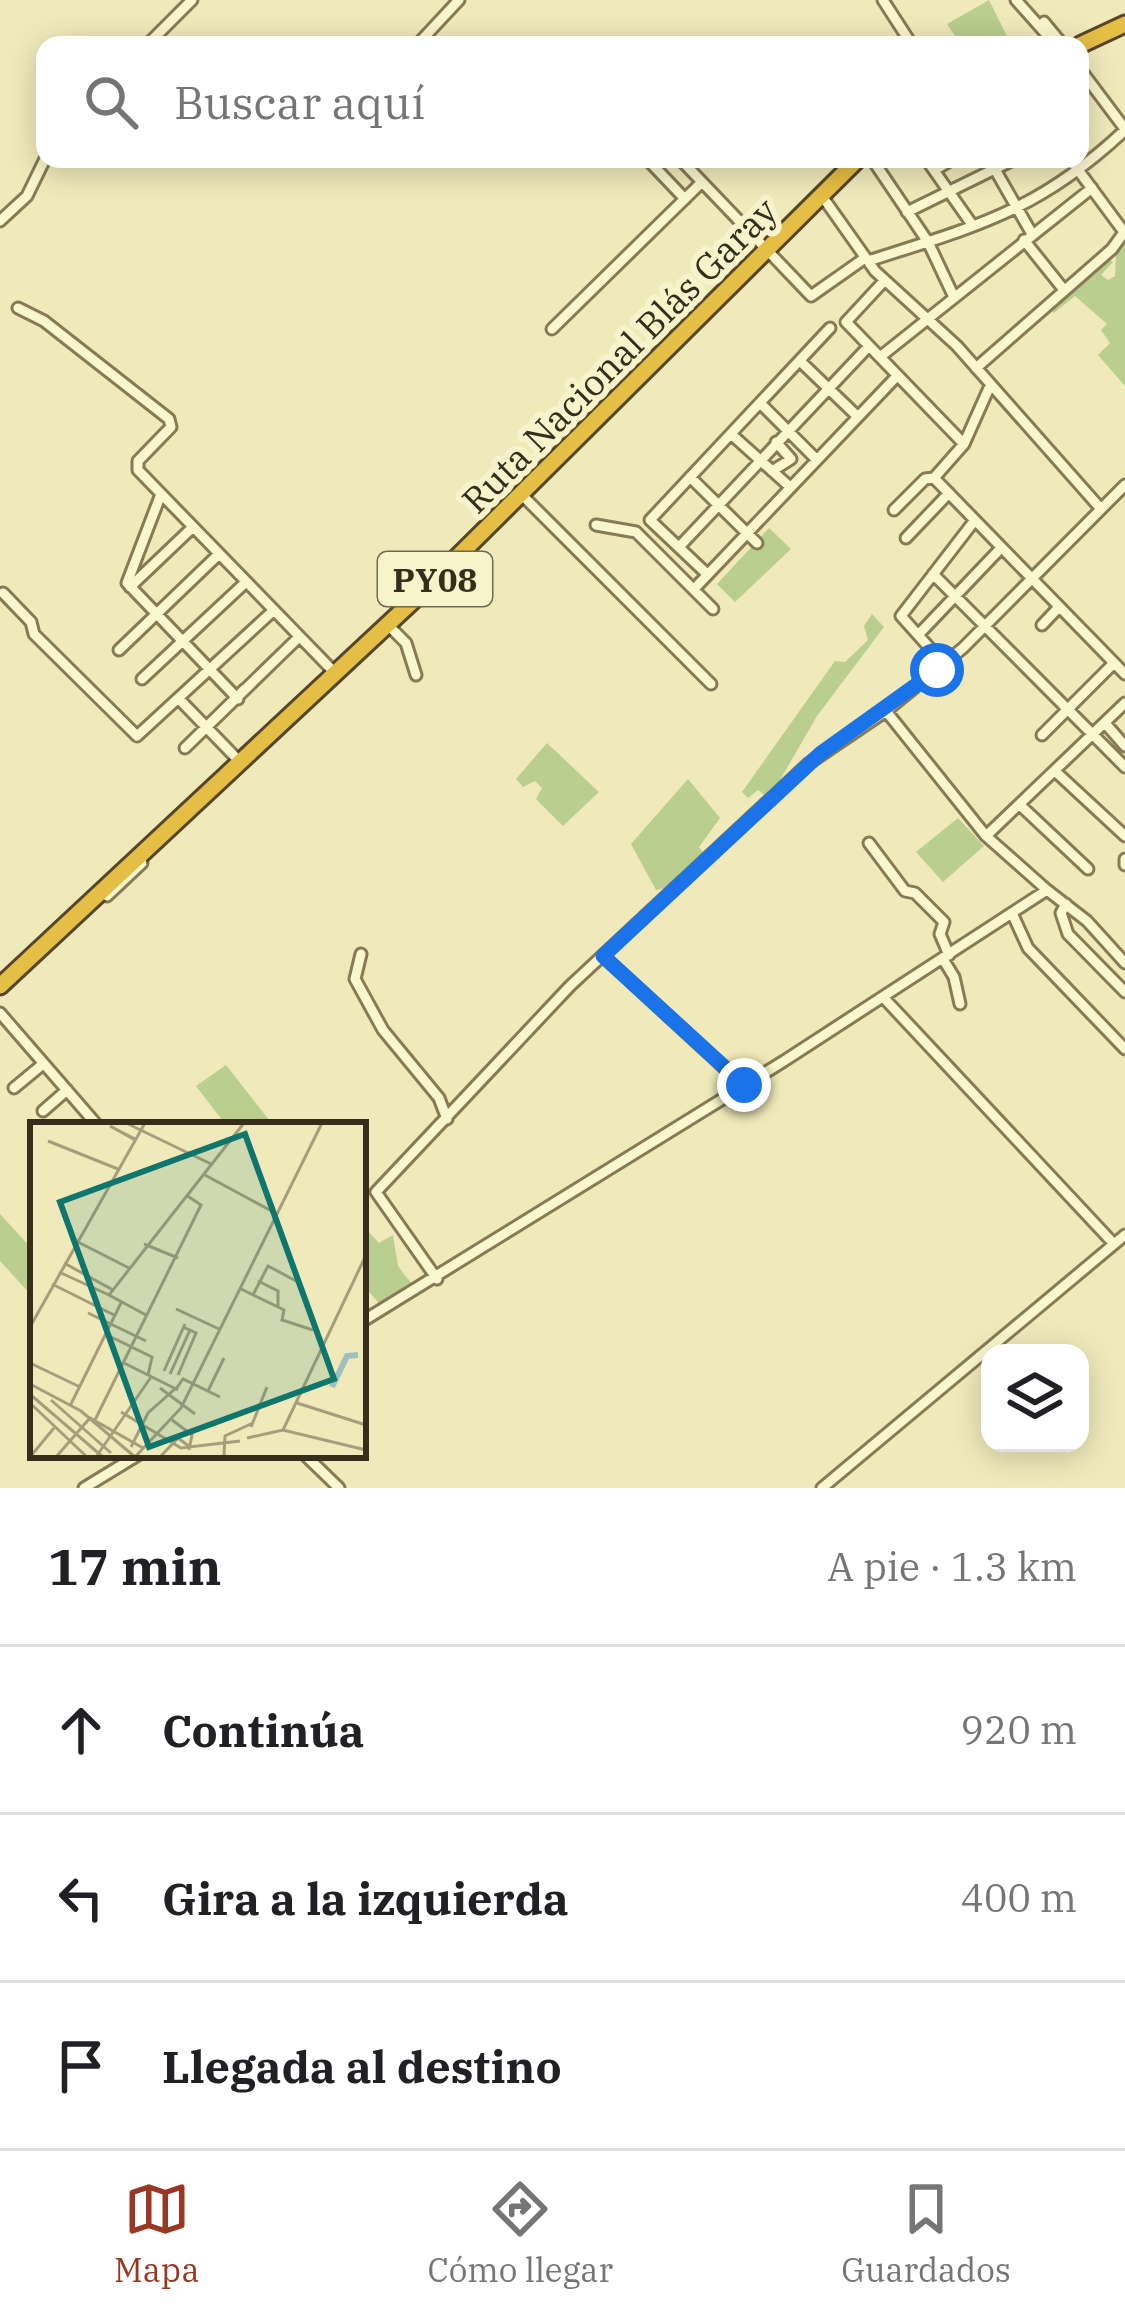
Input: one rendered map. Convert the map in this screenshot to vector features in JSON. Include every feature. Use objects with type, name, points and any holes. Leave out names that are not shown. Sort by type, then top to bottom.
[{"type":"highway","points":[[1089,41],[1125,24]]},
{"type":"highway","name":"Ruta Nacional Blás Garay","points":[[0,986],[388,625],[849,168]]},
{"type":"street","points":[[156,36],[192,0]]},
{"type":"street","points":[[425,36],[459,0]]},
{"type":"street","points":[[883,0],[906,36]]},
{"type":"street","points":[[1020,0],[1052,36]]},
{"type":"street","points":[[1089,81],[1125,129],[1089,163]]},
{"type":"street","points":[[0,221],[27,196],[41,168]]},
{"type":"street","points":[[655,168],[685,199]]},
{"type":"street","points":[[689,168],[811,296],[867,260],[1020,209],[1083,168]]},
{"type":"street","points":[[878,168],[928,242],[952,295]]},
{"type":"street","points":[[908,212],[951,192],[986,168]]},
{"type":"street","points":[[994,168],[1020,209],[1028,237],[1064,290]]},
{"type":"street","points":[[976,368],[1125,231],[1076,168]]},
{"type":"street","points":[[936,169],[973,226]]},
{"type":"street","points":[[552,329],[702,182]]},
{"type":"street","points":[[880,357],[1092,188]]},
{"type":"street","points":[[822,196],[867,260],[1028,423],[1101,509]]},
{"type":"street","points":[[885,280],[846,322],[964,444]]},
{"type":"street","points":[[18,308],[44,321],[169,419],[171,428],[137,466],[336,674]]},
{"type":"street","points":[[707,574],[650,520],[830,328]]},
{"type":"street","points":[[679,547],[869,346]]},
{"type":"street","points":[[800,361],[856,416]]},
{"type":"street","points":[[694,589],[897,376]]},
{"type":"street","points":[[894,510],[925,479],[934,478],[964,444],[989,388]]},
{"type":"street","points":[[760,403],[815,458]]},
{"type":"street","points":[[731,434],[789,486]]},
{"type":"street","points":[[772,471],[791,459],[776,442]]},
{"type":"street","points":[[690,477],[757,543]]},
{"type":"street","points":[[934,478],[1125,674]]},
{"type":"street","points":[[906,538],[949,493]]},
{"type":"street","points":[[437,1279],[375,1195],[603,956],[808,764],[944,664],[1122,493]]},
{"type":"street","points":[[161,494],[127,579],[130,587],[239,694]]},
{"type":"street","points":[[521,494],[711,684]]},
{"type":"street","points":[[944,664],[901,616],[975,520]]},
{"type":"street","points":[[596,525],[636,532],[713,609]]},
{"type":"street","points":[[130,587],[193,527]]},
{"type":"street","points":[[920,634],[1001,548]]},
{"type":"street","points":[[119,650],[219,554]]},
{"type":"street","points":[[932,574],[1125,767]]},
{"type":"street","points":[[142,679],[246,582]]},
{"type":"street","points":[[3,593],[31,622],[34,634],[137,736],[274,610]]},
{"type":"street","points":[[1042,625],[1059,607]]},
{"type":"street","points":[[388,625],[406,643],[416,675]]},
{"type":"street","points":[[204,728],[299,637]]},
{"type":"street","points":[[1042,735],[1114,663]]},
{"type":"street","points":[[177,700],[239,764]]},
{"type":"street","points":[[986,836],[1123,708]]},
{"type":"street","points":[[886,711],[986,836],[1066,904],[1125,964]]},
{"type":"street","points":[[1105,723],[1125,746]]},
{"type":"street","points":[[1056,772],[1125,836]]},
{"type":"street","points":[[1021,806],[1088,869]]},
{"type":"street","points":[[868,843],[905,890],[915,892],[944,922],[940,934],[960,1004]]},
{"type":"street","points":[[366,1319],[437,1279],[1047,890]]},
{"type":"street","points":[[1066,904],[1061,913],[1068,934],[1125,992]]},
{"type":"street","points":[[1012,913],[1028,948],[1125,1049]]},
{"type":"street","points":[[1084,953],[1095,932]]},
{"type":"street","points":[[361,954],[355,980],[383,1030],[439,1099],[447,1119]]},
{"type":"street","points":[[603,956],[754,1096]]},
{"type":"street","points":[[883,997],[1114,1244]]},
{"type":"street","points":[[0,1013],[94,1122]]},
{"type":"street","points":[[14,1088],[43,1064]]},
{"type":"street","points":[[43,1111],[67,1090]]},
{"type":"street","points":[[821,1488],[1125,1235]]},
{"type":"street","points":[[84,1488],[133,1458]]},
{"type":"street","points":[[308,1458],[339,1488]]},
{"type":"green space","points":[[989,0],[1007,36],[955,36],[947,24]]},
{"type":"green space","points":[[1125,243],[1125,386],[1098,355],[1110,343],[1101,330],[1107,324],[1075,296],[1054,313],[1050,309],[1108,259],[1113,262],[1101,275],[1108,280],[1115,276],[1116,253]]},
{"type":"green space","points":[[769,528],[791,549],[735,602],[717,584]]},
{"type":"green space","points":[[872,614],[884,627],[817,716],[769,799],[758,790],[748,798],[742,792],[835,661],[845,662],[868,640],[864,626]]},
{"type":"green space","points":[[547,743],[599,792],[563,826],[536,799],[542,788],[535,781],[523,787],[516,779]]},
{"type":"green space","points":[[688,779],[720,818],[699,847],[708,858],[677,886],[656,890],[631,844]]},
{"type":"green space","points":[[958,818],[984,846],[943,882],[916,852]]},
{"type":"green space","points":[[226,1065],[271,1122],[224,1122],[196,1086]]},
{"type":"green space","points":[[0,1214],[30,1247],[30,1294],[0,1261]]},
{"type":"green space","points":[[366,1229],[379,1243],[393,1235],[398,1266],[417,1291],[385,1310],[366,1288]]},
{"type":"route","points":[[744,1085],[603,956],[808,764],[937,670]]}]
